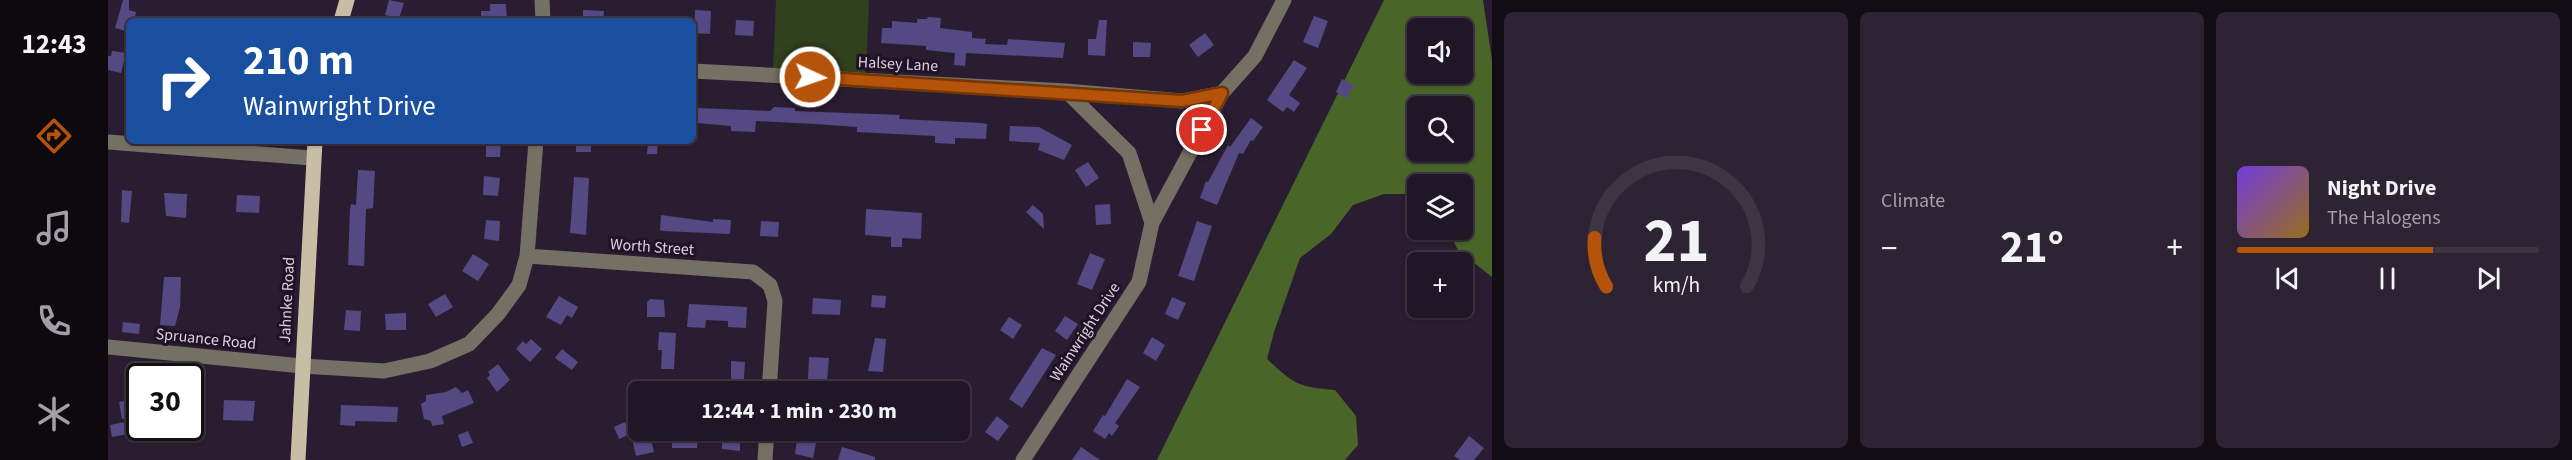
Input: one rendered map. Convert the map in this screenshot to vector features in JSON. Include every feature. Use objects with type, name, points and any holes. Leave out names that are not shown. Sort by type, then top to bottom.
[{"type":"main road","points":[[342,18],[347,0]]},
{"type":"main road","name":"Jahnke Road","points":[[298,460],[314,144]]},
{"type":"street","points":[[542,0],[543,18]]},
{"type":"street","name":"Wainwright Drive","points":[[1023,460],[1139,282],[1152,223],[1222,93],[1255,57],[1284,0]]},
{"type":"street","name":"Halsey Lane","points":[[696,71],[1066,92],[1182,101],[1222,93]]},
{"type":"street","points":[[1066,92],[1129,153],[1152,223]]},
{"type":"street","points":[[108,142],[126,143]]},
{"type":"street","points":[[134,144],[312,158]]},
{"type":"street","name":"Spruance Road","points":[[108,347],[302,366],[384,371],[430,361],[469,344],[498,314],[519,285],[527,256],[536,144]]},
{"type":"street","name":"Worth Street","points":[[527,256],[753,272],[770,285],[775,301],[771,381]]},
{"type":"street","points":[[765,460],[766,441]]},
{"type":"green space","points":[[776,0],[869,0],[866,73],[773,69]]},
{"type":"green space","points":[[1384,0],[1483,0],[1492,60],[1492,277],[1473,262],[1473,252],[1461,252],[1453,240],[1473,240],[1473,174],[1407,174],[1407,194],[1384,194],[1353,205],[1331,234],[1300,258],[1274,332],[1267,359],[1297,383],[1335,390],[1356,416],[1358,445],[1345,460],[1157,460]]},
{"type":"building","points":[[123,0],[129,0],[129,10],[136,12],[135,18],[126,18],[126,31],[115,28]]},
{"type":"building","points":[[389,0],[404,3],[399,18],[385,15]]},
{"type":"building","points":[[490,4],[506,4],[507,18],[481,18],[481,11],[490,11]]},
{"type":"building","points":[[583,10],[604,11],[603,18],[583,18]]},
{"type":"building","points":[[695,10],[711,11],[710,34],[696,33]]},
{"type":"building","points":[[1314,16],[1328,21],[1318,48],[1303,42]]},
{"type":"building","points":[[941,18],[940,28],[972,32],[972,38],[986,39],[985,44],[1007,45],[1008,39],[1065,43],[1063,58],[966,53],[965,66],[954,65],[955,53],[926,50],[926,46],[881,43],[882,28],[892,28],[892,21],[917,23],[917,19]]},
{"type":"building","points":[[736,20],[754,21],[753,36],[735,35]]},
{"type":"building","points":[[1099,20],[1107,20],[1105,56],[1088,55],[1088,39],[1096,39]]},
{"type":"building","points":[[1205,33],[1214,45],[1198,57],[1189,45]]},
{"type":"building","points":[[1133,42],[1151,43],[1150,57],[1133,57]]},
{"type":"building","points":[[112,51],[126,53],[121,73],[108,70],[108,56],[111,56]]},
{"type":"building","points":[[1294,60],[1307,68],[1289,95],[1300,103],[1294,112],[1287,107],[1283,112],[1267,100]]},
{"type":"building","points":[[1342,79],[1354,85],[1347,98],[1336,92]]},
{"type":"building","points":[[774,107],[795,108],[795,111],[900,115],[899,119],[982,123],[987,124],[986,139],[955,138],[955,144],[935,143],[935,136],[857,132],[857,127],[756,121],[755,132],[731,131],[731,126],[697,123],[698,108],[770,111]]},
{"type":"building","points":[[1251,118],[1263,127],[1253,141],[1251,140],[1243,154],[1239,153],[1217,205],[1200,198],[1206,181],[1208,182],[1228,145],[1230,147]]},
{"type":"building","points":[[1010,126],[1039,127],[1072,145],[1064,160],[1038,150],[1040,143],[1009,141]]},
{"type":"building","points":[[486,144],[501,144],[500,157],[486,157]]},
{"type":"building","points":[[576,144],[591,144],[591,152],[576,152]]},
{"type":"building","points":[[648,144],[658,144],[657,154],[647,154]]},
{"type":"building","points":[[1088,162],[1099,178],[1086,187],[1075,170]]},
{"type":"building","points":[[358,170],[375,171],[373,208],[366,209],[364,266],[348,265],[350,209],[351,204],[356,205]]},
{"type":"building","points":[[484,176],[500,178],[498,196],[483,195]]},
{"type":"building","points":[[574,177],[589,178],[586,235],[570,233]]},
{"type":"building","points":[[122,190],[132,191],[129,223],[121,222]]},
{"type":"building","points":[[164,193],[187,194],[186,218],[166,216]]},
{"type":"building","points":[[237,195],[260,196],[259,213],[236,212]]},
{"type":"building","points":[[1110,204],[1111,224],[1096,225],[1095,205]]},
{"type":"building","points":[[1033,205],[1043,214],[1044,229],[1026,212]]},
{"type":"building","points":[[866,209],[922,213],[921,239],[902,238],[902,247],[891,247],[891,237],[865,235]]},
{"type":"building","points":[[661,215],[713,222],[713,219],[731,220],[730,234],[663,231],[660,230]]},
{"type":"building","points":[[486,220],[500,221],[499,241],[484,239]]},
{"type":"building","points":[[761,221],[779,222],[778,237],[760,236]]},
{"type":"building","points":[[1197,221],[1212,226],[1194,281],[1178,276]]},
{"type":"building","points":[[1090,253],[1105,259],[1092,290],[1077,284]]},
{"type":"building","points":[[473,254],[489,264],[478,281],[462,271]]},
{"type":"building","points":[[164,277],[181,277],[180,307],[175,326],[160,325]]},
{"type":"building","points":[[445,294],[453,307],[436,317],[428,304]]},
{"type":"building","points":[[872,295],[886,296],[885,308],[871,307]]},
{"type":"building","points":[[559,296],[578,307],[572,318],[567,315],[561,325],[546,317]]},
{"type":"building","points":[[1172,297],[1186,303],[1178,320],[1165,314]]},
{"type":"building","points":[[813,298],[841,300],[840,315],[812,314]]},
{"type":"building","points":[[650,299],[664,300],[665,317],[647,317],[647,302]]},
{"type":"building","points":[[689,304],[747,307],[746,328],[728,327],[728,321],[706,320],[705,328],[687,327]]},
{"type":"building","points":[[346,310],[361,311],[360,331],[344,330]]},
{"type":"building","points":[[406,313],[406,330],[386,330],[385,314]]},
{"type":"building","points":[[1065,316],[1078,324],[1067,340],[1055,331]]},
{"type":"building","points":[[1009,317],[1022,325],[1013,339],[1000,330]]},
{"type":"building","points":[[123,322],[140,324],[139,334],[122,332]]},
{"type":"building","points":[[659,332],[676,333],[674,369],[661,369],[662,350],[658,350]]},
{"type":"building","points":[[1152,337],[1165,345],[1156,361],[1143,353]]},
{"type":"building","points":[[875,338],[886,339],[883,372],[868,371]]},
{"type":"building","points":[[531,339],[542,349],[530,362],[516,349],[523,341],[526,344]]},
{"type":"building","points":[[1042,348],[1056,355],[1022,408],[1009,399]]},
{"type":"building","points":[[562,349],[578,362],[572,370],[555,358]]},
{"type":"building","points":[[809,357],[829,358],[827,381],[808,381]]},
{"type":"building","points":[[731,361],[745,362],[744,381],[731,381]]},
{"type":"building","points":[[498,364],[510,380],[497,392],[487,378],[490,375],[488,372]]},
{"type":"building","points":[[1127,379],[1140,387],[1115,423],[1119,426],[1112,436],[1109,433],[1105,439],[1093,431],[1103,415],[1105,416]]},
{"type":"building","points":[[456,387],[462,393],[468,390],[474,403],[442,416],[444,424],[432,426],[431,421],[424,419],[421,404],[426,401],[426,395],[446,392]]},
{"type":"building","points":[[224,400],[255,401],[253,421],[223,420]]},
{"type":"building","points":[[126,401],[126,418],[122,419],[119,402]]},
{"type":"building","points":[[341,405],[398,407],[397,422],[355,421],[355,426],[340,425]]},
{"type":"building","points":[[997,416],[1009,426],[998,441],[985,432]]},
{"type":"building","points":[[126,422],[126,434],[112,437],[110,425]]},
{"type":"building","points":[[625,422],[628,435],[619,439],[614,427]]},
{"type":"building","points":[[468,431],[473,443],[462,447],[458,435]]},
{"type":"building","points":[[1469,436],[1484,448],[1474,460],[1460,460],[1454,456]]},
{"type":"building","points":[[632,441],[652,441],[654,452],[636,456]]},
{"type":"building","points":[[672,441],[698,441],[697,448],[672,448]]},
{"type":"building","points":[[722,441],[740,441],[740,451],[722,449]]},
{"type":"building","points":[[797,441],[816,443],[813,458],[795,454]]},
{"type":"building","points":[[842,447],[875,457],[875,460],[838,460]]},
{"type":"building","points":[[1081,447],[1100,460],[1072,460]]},
{"type":"route","points":[[810,77],[1182,101],[1222,93],[1202,130]]}]
